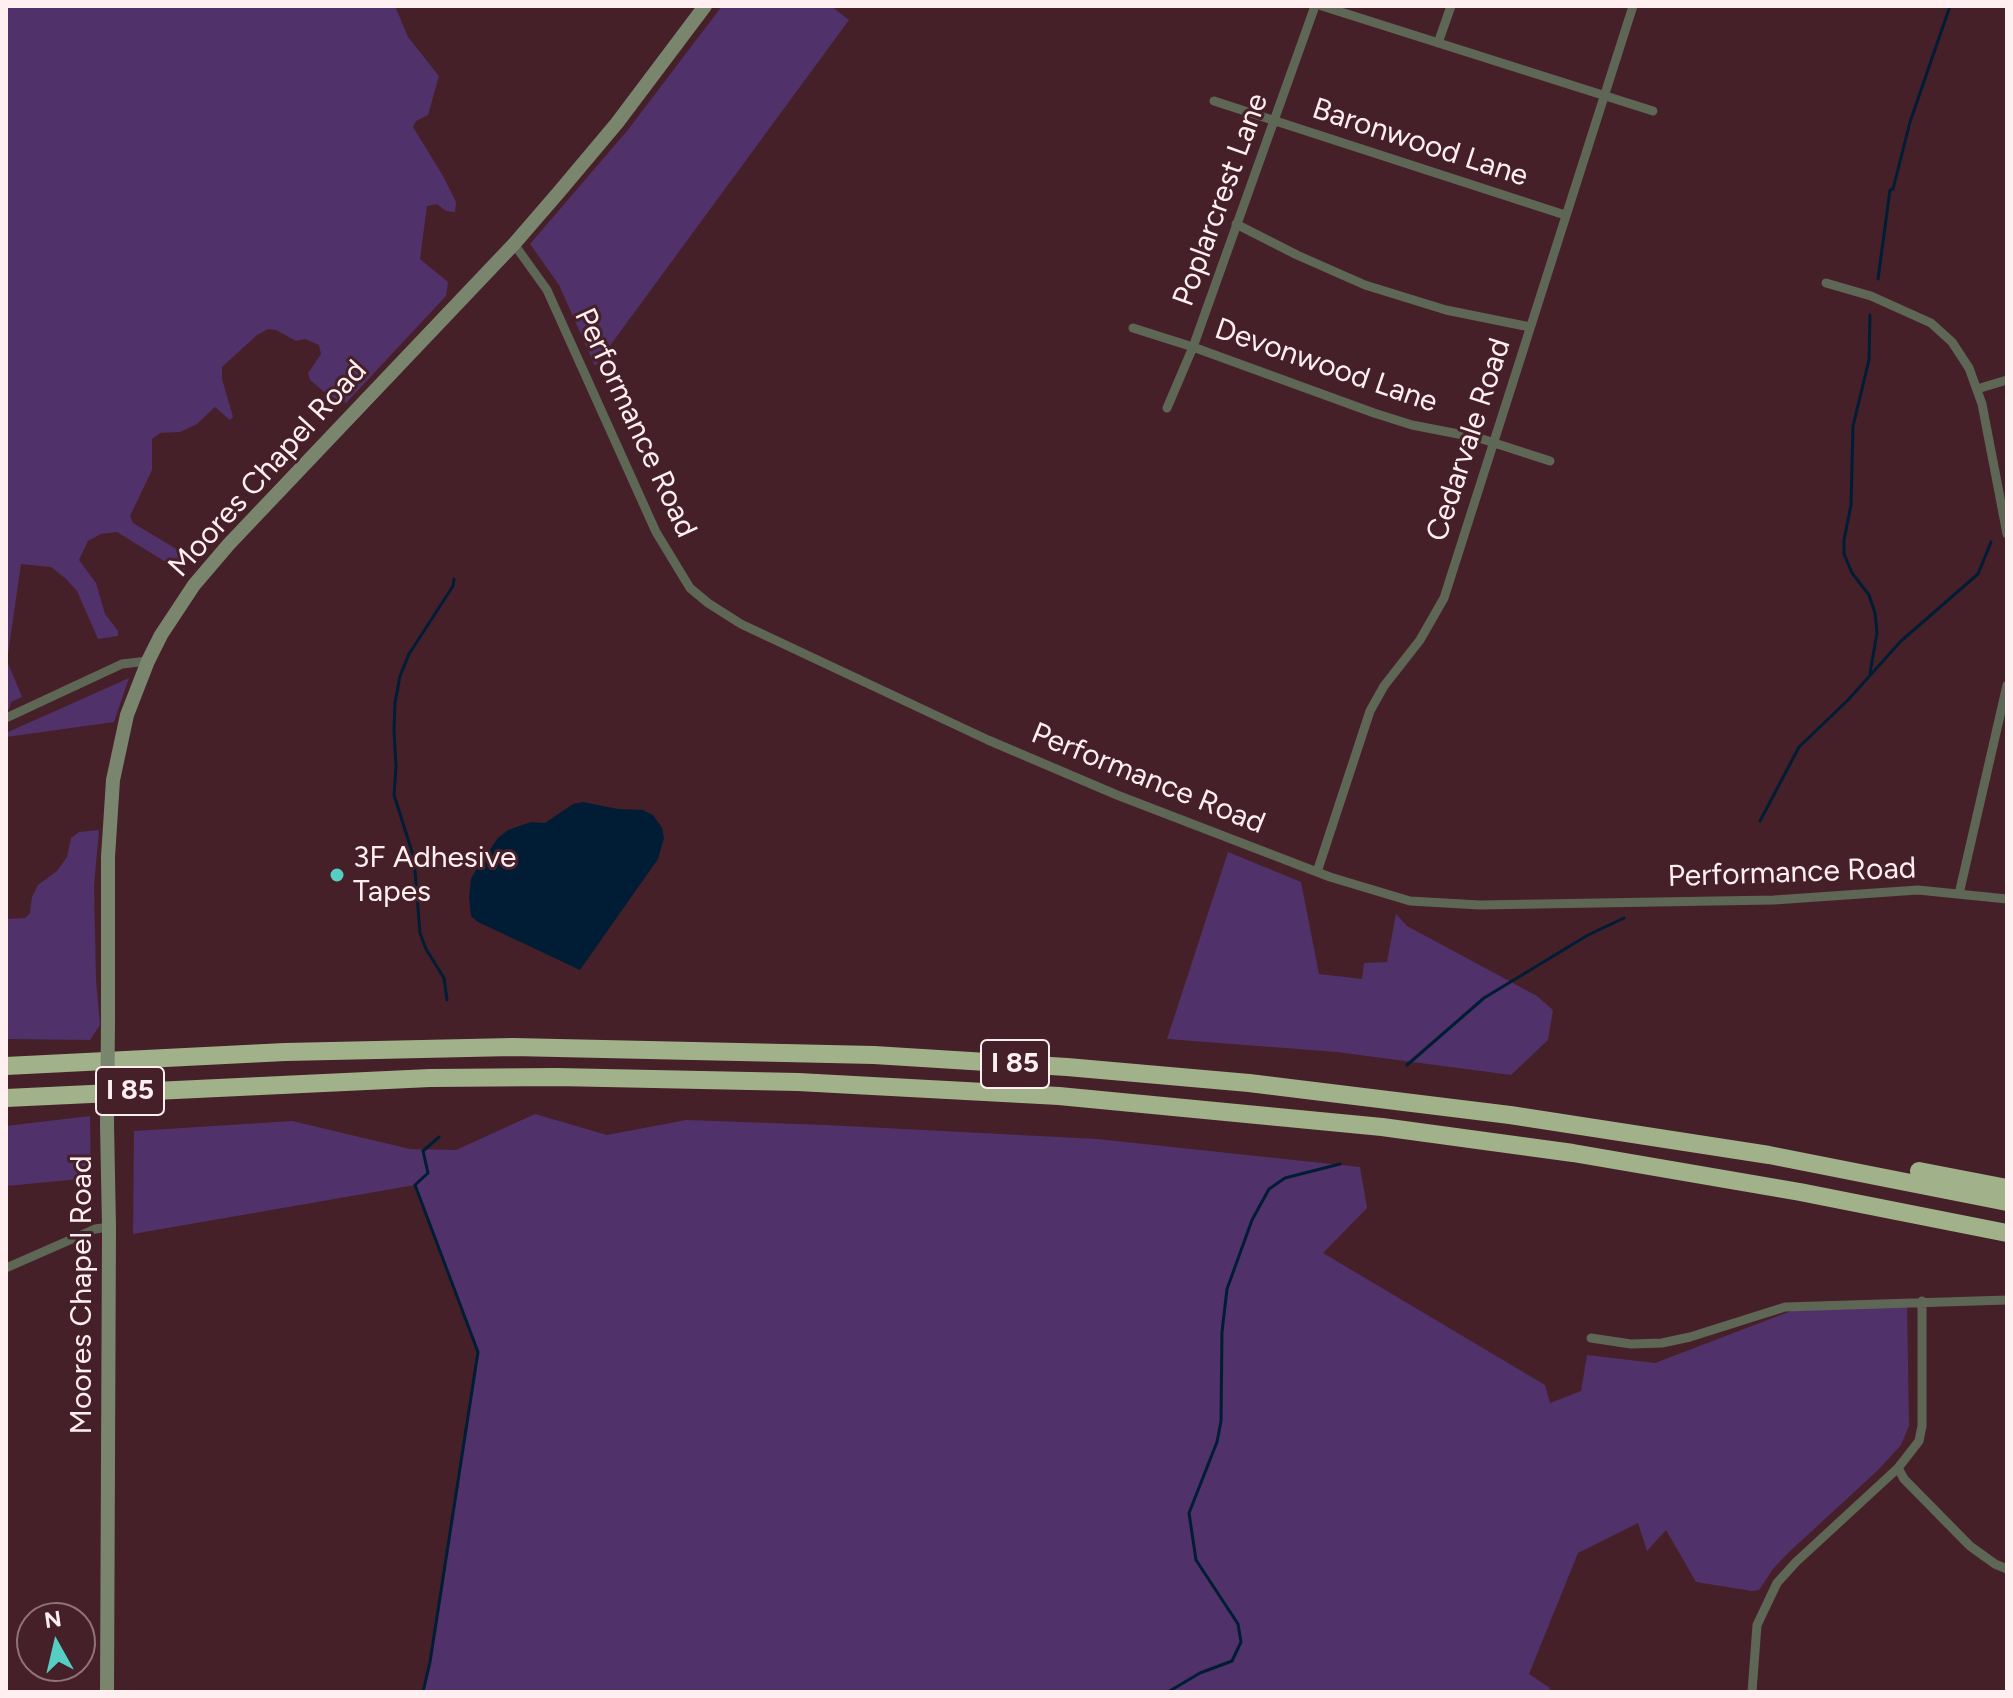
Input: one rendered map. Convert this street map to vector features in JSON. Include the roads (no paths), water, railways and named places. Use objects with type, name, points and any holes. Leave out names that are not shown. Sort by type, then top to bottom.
[{"type":"highway","name":"I 85","points":[[6,1066],[285,1052],[513,1047],[874,1055],[1067,1067],[1327,1092],[1510,1115],[1769,1155],[2007,1202]]},
{"type":"highway","name":"I 85","points":[[6,1098],[430,1078],[684,1078],[1059,1096],[1382,1127],[1588,1155],[1927,1215],[2007,1233]]},
{"type":"highway","points":[[1769,1155],[1891,1166],[2007,1188]]},
{"type":"highway","points":[[1927,1215],[2007,1244]]},
{"type":"main road","name":"Moores Chapel Road","points":[[107,1692],[107,1124],[111,799],[123,731],[148,661],[194,585],[229,544],[514,244],[617,123],[705,6]]},
{"type":"street","name":"Poplarcrest Lane","points":[[1167,408],[1193,347],[1315,6]]},
{"type":"street","points":[[1322,6],[1653,111]]},
{"type":"street","points":[[1438,43],[1451,6]]},
{"type":"street","name":"Cedarvale Road","points":[[1317,872],[1370,711],[1384,686],[1420,640],[1444,598],[1633,6]]},
{"type":"street","name":"Baronwood Lane","points":[[1214,101],[1565,215]]},
{"type":"street","points":[[1236,224],[1310,262],[1365,285],[1446,310],[1530,327]]},
{"type":"street","name":"Performance Road","points":[[514,244],[547,290],[667,553],[684,580],[708,603],[741,624],[988,740],[1117,795],[1317,872],[1393,898],[1434,905],[1774,900],[1900,890],[2007,899]]},
{"type":"street","points":[[1826,283],[1871,296],[1931,323],[1952,342],[1969,368],[1982,404],[2007,534]]},
{"type":"street","name":"Devonwood Lane","points":[[1133,328],[1374,413],[1492,442],[1550,461]]},
{"type":"street","points":[[1977,389],[2007,380]]},
{"type":"street","points":[[6,718],[122,664],[148,661]]},
{"type":"street","points":[[1959,894],[2007,685]]},
{"type":"street","points":[[6,1268],[95,1229],[109,1227]]},
{"type":"street","points":[[1591,1338],[1631,1344],[1662,1343],[1785,1307],[2007,1300]]},
{"type":"street","points":[[1752,1692],[1757,1625],[1777,1583],[1898,1468],[1915,1448],[1922,1431],[1922,1301]]},
{"type":"street","points":[[1898,1468],[1904,1479],[1970,1546],[2007,1569]]},
{"type":"water","points":[[583,802],[643,810],[653,815],[662,828],[664,838],[658,859],[580,970],[478,922],[471,916],[469,898],[471,879],[498,838],[508,830],[531,822],[545,823],[573,804]]},
{"type":"waterway","points":[[1878,279],[1890,190],[1893,189],[1910,122],[1950,6]]},
{"type":"waterway","points":[[1870,315],[1869,360],[1853,426],[1851,505],[1844,554],[1852,573],[1869,595],[1875,613],[1877,633],[1870,673]]},
{"type":"waterway","points":[[1760,821],[1799,747],[1848,700],[1901,641],[1978,574],[1991,542]]},
{"type":"waterway","points":[[447,1000],[444,978],[420,933],[414,858],[394,795],[394,730],[400,676],[409,654],[453,586],[454,579]]},
{"type":"waterway","points":[[1407,1065],[1484,998],[1588,935],[1624,918]]},
{"type":"waterway","points":[[423,1692],[478,1352],[415,1185],[428,1173],[423,1151],[439,1137]]},
{"type":"waterway","points":[[1168,1692],[1200,1673],[1232,1661],[1241,1642],[1238,1624],[1196,1560],[1189,1513],[1217,1442],[1221,1421],[1222,1332],[1227,1289],[1252,1220],[1269,1189],[1285,1178],[1340,1164]]},
{"type":"place","name":"3F Adhesive Tapes","points":[[337,875]]}]
